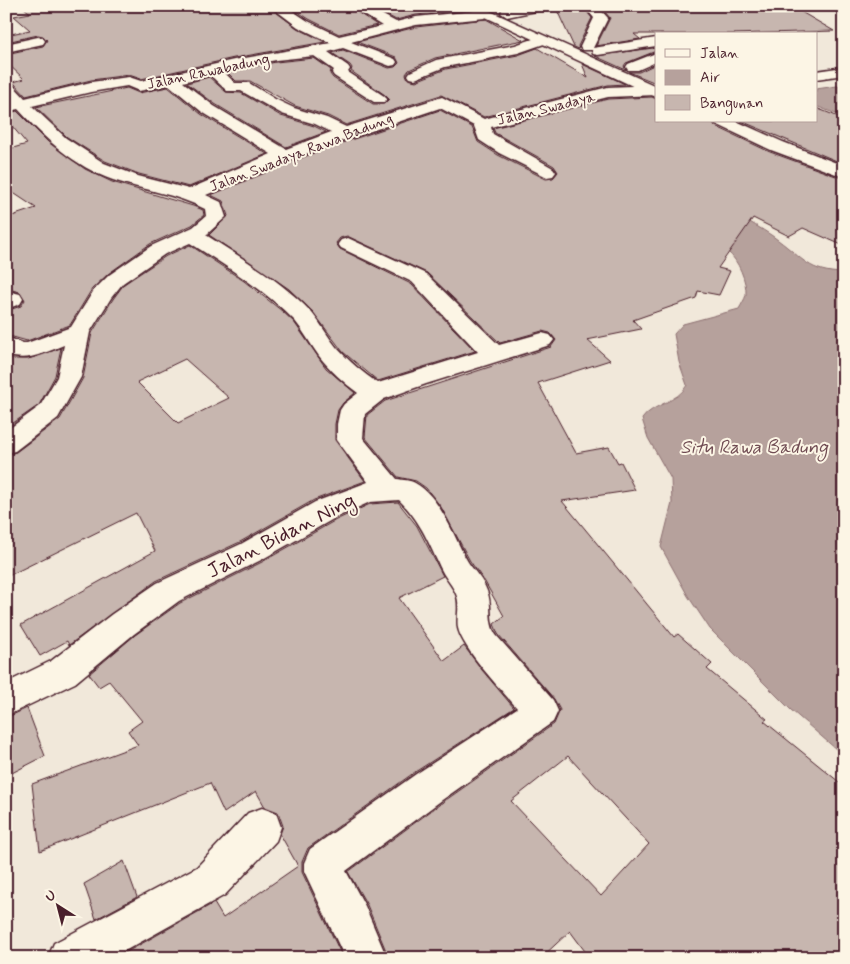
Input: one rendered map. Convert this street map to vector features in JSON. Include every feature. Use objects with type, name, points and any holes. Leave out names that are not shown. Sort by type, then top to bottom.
[{"type":"street","points":[[280,8],[297,6]]},
{"type":"street","points":[[356,6],[393,26]]},
{"type":"street","points":[[468,6],[507,13],[593,49],[633,67],[655,87]]},
{"type":"street","points":[[507,13],[541,6]]},
{"type":"street","points":[[590,6],[602,18],[593,49]]},
{"type":"street","points":[[280,8],[303,24],[341,43],[390,62]]},
{"type":"street","points":[[488,10],[542,40],[655,88]]},
{"type":"street","name":"Jalan Rawabadung","points":[[14,105],[91,87],[129,81],[139,86],[214,71],[234,64],[317,51],[412,21],[488,10]]},
{"type":"street","name":"Jalan Swadaya Rawa Badung","points":[[190,195],[284,155],[344,133],[429,87],[441,63],[518,49],[542,40]]},
{"type":"street","points":[[6,48],[38,41]]},
{"type":"street","points":[[593,49],[655,42]]},
{"type":"street","points":[[317,51],[343,69],[338,73],[379,99]]},
{"type":"street","points":[[633,67],[655,57]]},
{"type":"street","points":[[818,75],[844,70]]},
{"type":"street","points":[[214,71],[232,88],[244,86],[282,108],[321,121],[344,133]]},
{"type":"street","points":[[172,80],[208,109],[284,155]]},
{"type":"street","points":[[6,86],[14,105],[88,162],[146,185],[190,195]]},
{"type":"street","name":"Jalan Swadaya","points":[[429,87],[482,124],[608,92],[655,88]]},
{"type":"street","points":[[724,122],[777,146],[844,172]]},
{"type":"street","points":[[754,122],[844,158]]},
{"type":"street","points":[[482,124],[484,136],[548,172]]},
{"type":"street","name":"Jalan Swadaya Rawa Badung","points":[[6,444],[49,412],[69,377],[79,332],[102,294],[116,279],[158,250],[192,235],[211,223],[216,217],[214,206],[190,195]]},
{"type":"street","points":[[192,235],[262,280],[285,299],[305,319],[329,353],[355,379],[375,393]]},
{"type":"street","points":[[348,244],[419,278],[495,355]]},
{"type":"street","points":[[6,344],[18,351],[30,350],[79,332]]},
{"type":"street","points":[[389,489],[350,440],[350,424],[353,410],[375,393],[417,378],[542,340]]},
{"type":"street","name":"Jalan Bidan Ning","points":[[6,700],[63,672],[123,624],[168,592],[252,552],[324,510],[365,493],[389,489],[406,490],[421,504],[444,540],[455,566],[472,592],[475,612],[474,628],[484,645],[541,711],[429,787],[324,863],[324,871],[350,921],[366,958]]},
{"type":"street","points":[[69,958],[211,881],[262,827]]},
{"type":"shaded area","points":[[724,122],[754,122],[844,158],[844,172]]},
{"type":"water","points":[[844,85],[844,117],[818,107],[818,89]]},
{"type":"water","name":"Situ Rawa Badung","points":[[748,221],[775,237],[801,259],[814,267],[844,273],[844,756],[791,710],[710,629],[688,596],[661,547],[672,503],[671,479],[648,438],[642,419],[652,409],[678,396],[687,385],[679,362],[674,334],[683,324],[739,309],[743,302],[746,289],[743,277],[735,260],[728,252]]},
{"type":"building","points":[[22,6],[268,6],[297,28],[325,42],[234,58],[141,79],[129,75],[91,80],[26,96],[13,82],[24,79],[6,62],[6,54],[43,46],[47,40],[43,36],[38,35],[6,42],[6,35],[30,30],[14,16],[30,13]]},
{"type":"building","points":[[289,6],[348,6],[377,25],[339,34],[309,19]]},
{"type":"building","points":[[370,6],[460,6],[466,10],[416,15],[396,20]]},
{"type":"building","points":[[555,6],[582,6],[592,18],[578,46],[579,49],[574,47]]},
{"type":"building","points":[[600,6],[791,6],[834,31],[655,32],[655,34],[634,34],[640,39],[596,46],[610,18]]},
{"type":"building","points":[[486,19],[523,40],[435,58],[409,70],[406,74],[408,79],[416,81],[446,69],[518,55],[537,48],[588,78],[582,64],[625,84],[608,85],[484,117],[441,95],[346,125],[328,116],[295,106],[250,81],[236,81],[227,72],[276,62],[314,58],[331,70],[330,74],[333,78],[373,104],[384,104],[389,99],[385,95],[351,71],[350,65],[332,53],[343,50],[389,68],[395,67],[399,63],[396,57],[357,42],[416,27]]},
{"type":"building","points":[[653,48],[655,50],[626,63],[624,66],[626,70],[595,56]]},
{"type":"building","points":[[655,64],[655,83],[629,72],[639,72]]},
{"type":"building","points":[[209,77],[226,92],[241,93],[281,116],[314,126],[326,132],[286,147],[215,104],[187,83]]},
{"type":"building","points":[[168,87],[201,114],[267,154],[189,187],[139,174],[105,161],[67,137],[36,107],[127,88],[139,93]]},
{"type":"building","points":[[652,97],[655,98],[655,122],[713,122],[715,126],[770,152],[844,179],[844,246],[803,228],[789,236],[753,218],[718,268],[730,271],[719,295],[698,291],[696,298],[633,320],[641,329],[587,340],[610,360],[538,383],[576,453],[609,447],[618,463],[621,462],[635,490],[562,501],[674,637],[678,634],[712,664],[707,669],[767,719],[764,721],[844,786],[844,958],[590,958],[570,931],[541,958],[389,958],[367,905],[348,872],[554,724],[560,710],[554,699],[498,634],[494,624],[504,616],[485,582],[470,561],[441,507],[426,488],[416,481],[398,477],[365,437],[367,415],[385,401],[551,347],[556,340],[550,333],[542,331],[500,343],[427,273],[347,236],[340,238],[336,243],[340,249],[411,284],[475,351],[378,381],[343,352],[313,312],[289,289],[209,235],[228,216],[223,201],[211,195],[321,150],[440,110],[472,127],[478,142],[498,155],[546,179],[553,178],[558,172],[554,166],[495,133],[493,128],[608,99]],"holes":[[[568,756],[649,844],[601,896],[511,801]]]},
{"type":"building","points":[[818,109],[844,119],[844,164],[743,122],[818,122]]},
{"type":"building","points":[[17,111],[48,142],[85,169],[112,182],[193,206],[203,210],[204,215],[192,225],[150,244],[108,274],[92,289],[70,325],[27,341],[6,335],[6,311],[21,306],[25,300],[20,292],[12,290],[6,292],[6,218],[36,208],[6,188],[6,150],[27,144],[6,119],[6,114]]},
{"type":"building","points":[[190,245],[244,281],[294,322],[326,368],[355,393],[338,410],[335,424],[335,440],[365,481],[314,500],[240,542],[156,581],[69,645],[67,641],[40,656],[21,625],[155,551],[136,513],[6,577],[6,455],[16,452],[60,419],[83,378],[92,333],[113,299],[124,284],[166,256]],"holes":[[[185,359],[229,398],[178,423],[137,382]]]},
{"type":"building","points":[[61,348],[55,376],[39,405],[6,428],[6,356],[13,359],[28,359]]},
{"type":"building","points":[[398,502],[417,526],[443,576],[399,598],[444,661],[464,646],[514,708],[415,772],[308,848],[302,862],[302,872],[343,958],[116,958],[214,903],[223,918],[298,866],[280,834],[283,826],[278,812],[265,807],[256,791],[224,813],[210,783],[40,851],[32,784],[138,745],[128,731],[142,721],[109,681],[99,687],[89,674],[135,635],[180,603],[262,562],[336,520],[370,504]]},
{"type":"building","points":[[27,708],[45,756],[6,776],[6,718]]},
{"type":"building","points":[[124,861],[137,897],[96,919],[84,884]]}]
